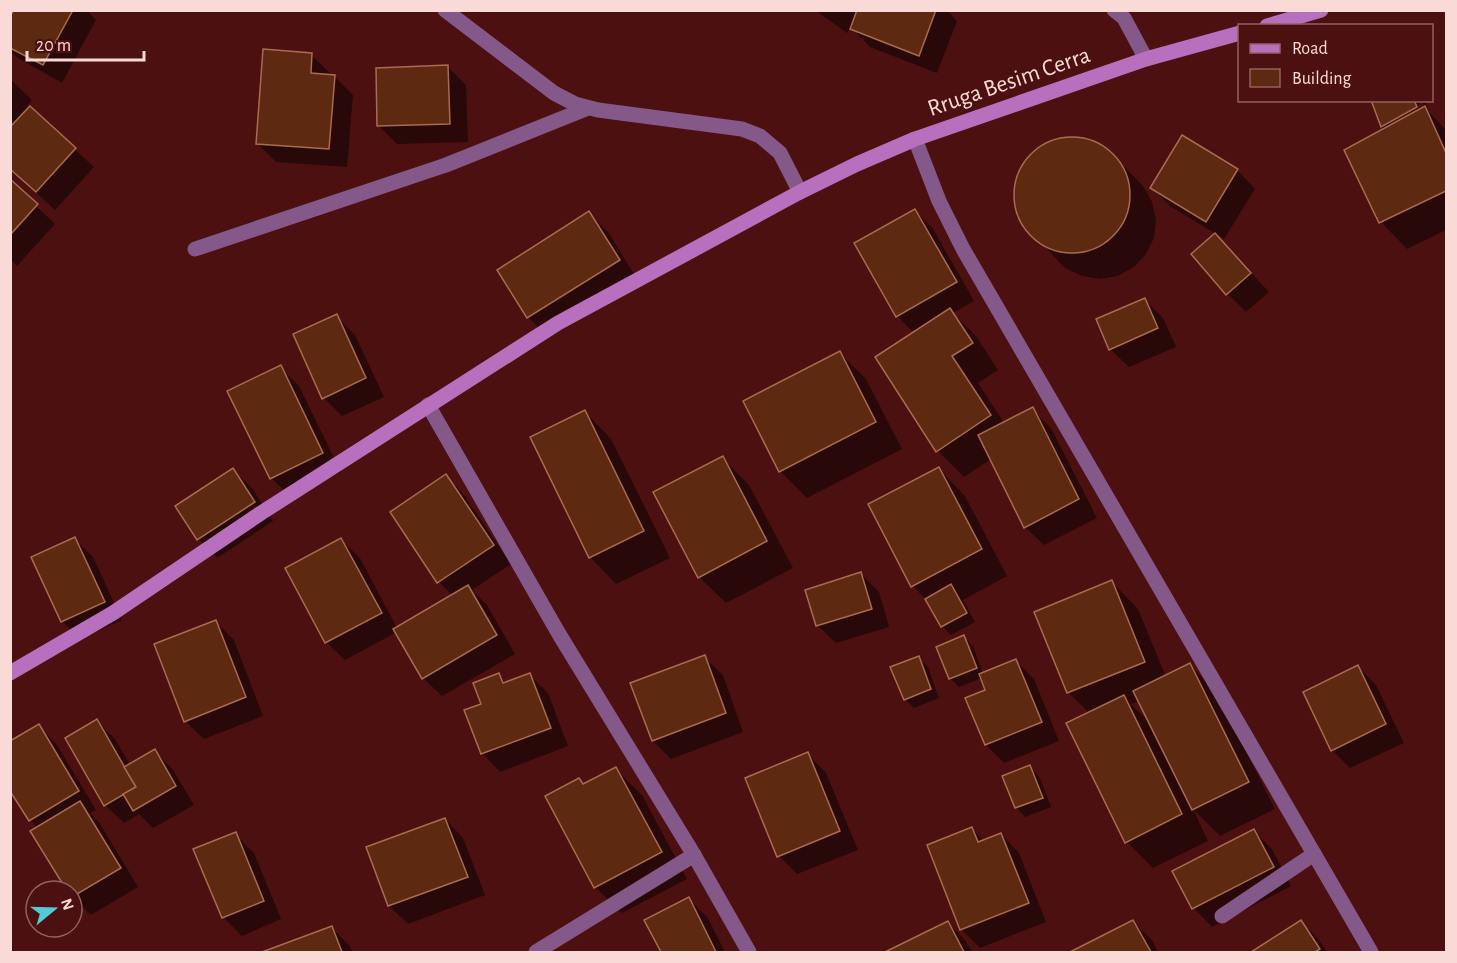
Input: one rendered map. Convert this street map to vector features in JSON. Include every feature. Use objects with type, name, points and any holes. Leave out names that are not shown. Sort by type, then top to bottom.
[{"type":"street","points":[[445,10],[554,93],[575,104],[598,110],[742,129],[760,136],[780,153],[800,192]]},
{"type":"street","points":[[1114,10],[1124,18],[1146,59]]},
{"type":"street","points":[[1274,24],[1321,10]]},
{"type":"street","name":"Rruga Besim Cerra","points":[[10,673],[113,613],[271,507],[558,323],[800,192],[915,139],[1146,59],[1238,33]]},
{"type":"street","points":[[195,249],[446,165],[588,108]]},
{"type":"street","points":[[915,139],[939,201],[963,249],[1371,952]]},
{"type":"street","points":[[428,405],[560,634],[694,855],[749,952]]},
{"type":"street","points":[[1222,916],[1314,854]]},
{"type":"street","points":[[536,952],[694,855]]},
{"type":"building","points":[[14,10],[73,10],[43,65],[10,48],[10,16]]},
{"type":"building","points":[[857,10],[936,10],[919,56],[850,29]]},
{"type":"building","points":[[263,49],[312,53],[311,73],[335,75],[329,149],[256,144]]},
{"type":"building","points":[[448,65],[450,124],[377,126],[376,68]]},
{"type":"building","points":[[1372,102],[1415,102],[1417,107],[1381,127]]},
{"type":"building","points":[[30,106],[76,148],[36,192],[10,169],[10,127]]},
{"type":"building","points":[[1425,106],[1446,153],[1446,191],[1379,223],[1344,150]]},
{"type":"building","points":[[1182,135],[1238,169],[1206,222],[1150,188]]},
{"type":"building","points":[[1072,137],[1094,142],[1113,154],[1125,173],[1130,195],[1125,217],[1113,236],[1094,248],[1072,253],[1050,248],[1031,236],[1019,217],[1014,195],[1019,173],[1031,154],[1050,142]]},
{"type":"building","points":[[10,179],[38,204],[10,235]]},
{"type":"building","points":[[915,209],[957,282],[896,317],[854,243]]},
{"type":"building","points":[[589,211],[620,260],[527,318],[497,270]]},
{"type":"building","points":[[1215,233],[1251,273],[1226,295],[1191,254]]},
{"type":"building","points":[[1145,298],[1158,328],[1109,350],[1096,319]]},
{"type":"building","points":[[950,308],[973,343],[952,356],[991,415],[936,452],[875,357]]},
{"type":"building","points":[[337,314],[366,378],[322,399],[293,334]]},
{"type":"building","points":[[840,351],[876,422],[779,472],[743,401]]},
{"type":"building","points":[[281,365],[323,453],[270,479],[227,391]]},
{"type":"building","points":[[1033,407],[1079,499],[1024,528],[978,435]]},
{"type":"building","points":[[585,410],[644,531],[589,558],[530,437]]},
{"type":"building","points":[[723,456],[767,541],[698,578],[653,492]]},
{"type":"building","points":[[939,467],[982,549],[911,587],[868,504]]},
{"type":"building","points":[[233,468],[255,502],[197,540],[175,506]]},
{"type":"building","points":[[446,474],[494,545],[437,583],[390,512]]},
{"type":"building","points":[[75,537],[105,602],[61,622],[31,557]]},
{"type":"building","points":[[341,538],[382,613],[325,643],[285,568]]},
{"type":"building","points":[[861,572],[872,609],[816,626],[805,590]]},
{"type":"building","points":[[1112,580],[1145,662],[1067,693],[1034,612]]},
{"type":"building","points":[[951,584],[967,613],[941,627],[925,599]]},
{"type":"building","points":[[468,585],[497,635],[422,679],[393,629]]},
{"type":"building","points":[[216,620],[246,697],[184,722],[154,644]]},
{"type":"building","points":[[964,635],[977,668],[949,679],[936,647]]},
{"type":"building","points":[[705,655],[726,713],[652,741],[630,683]]},
{"type":"building","points":[[919,656],[931,689],[904,700],[890,667]]},
{"type":"building","points":[[1016,659],[1042,722],[985,745],[965,698],[985,690],[979,674]]},
{"type":"building","points":[[1190,663],[1249,782],[1192,810],[1133,691]]},
{"type":"building","points":[[1358,665],[1386,724],[1331,751],[1303,692]]},
{"type":"building","points":[[499,673],[503,683],[530,673],[551,728],[481,754],[464,710],[481,704],[473,683]]},
{"type":"building","points":[[1124,695],[1182,814],[1125,843],[1066,723]]},
{"type":"building","points":[[97,719],[136,787],[104,806],[65,738]]},
{"type":"building","points":[[39,724],[79,791],[29,821],[10,791],[10,741]]},
{"type":"building","points":[[155,749],[176,786],[133,811],[123,794],[136,787],[124,767]]},
{"type":"building","points":[[808,752],[840,831],[777,857],[745,778]]},
{"type":"building","points":[[1030,765],[1043,798],[1015,808],[1002,776]]},
{"type":"building","points":[[616,767],[662,852],[594,888],[545,796],[579,778],[583,784]]},
{"type":"building","points":[[80,801],[121,868],[84,890],[84,879],[60,879],[30,831]]},
{"type":"building","points":[[445,818],[468,877],[388,906],[366,847]]},
{"type":"building","points":[[972,827],[978,842],[1001,833],[1029,903],[960,930],[927,845]]},
{"type":"building","points":[[1254,829],[1274,867],[1192,909],[1172,871]]},
{"type":"building","points":[[236,832],[264,901],[222,918],[193,849]]},
{"type":"building","points":[[689,897],[716,952],[661,952],[644,920]]},
{"type":"building","points":[[1133,920],[1151,952],[1070,952]]},
{"type":"building","points":[[1301,920],[1320,949],[1315,952],[1251,952]]},
{"type":"building","points":[[948,921],[964,952],[885,952]]},
{"type":"building","points":[[332,926],[342,952],[262,952]]}]
